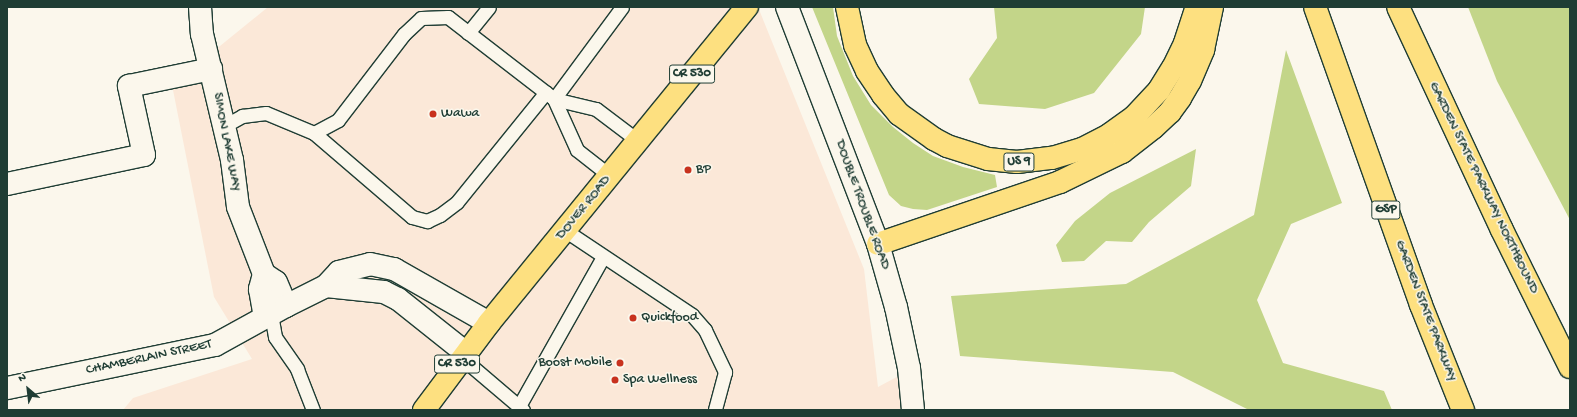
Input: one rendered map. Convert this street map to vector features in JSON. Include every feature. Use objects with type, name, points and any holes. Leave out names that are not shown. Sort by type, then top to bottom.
[{"type":"main road","name":"DOVER ROAD","points":[[424,410],[489,323],[566,231],[637,140],[746,7]]},
{"type":"main road","name":"US 9","points":[[847,7],[855,45],[867,71],[883,95],[900,114],[927,135],[947,146],[988,159],[1017,162],[1052,158],[1082,149],[1109,136],[1134,117],[1159,90],[1173,68],[1185,43],[1197,7]]},
{"type":"main road","points":[[878,244],[1060,182],[1122,152],[1153,128],[1170,112],[1180,98],[1190,81],[1203,50],[1212,7]]},
{"type":"main road","name":"GARDEN STATE PARKWAY","points":[[1315,7],[1418,298],[1463,410]]},
{"type":"main road","name":"GARDEN STATE PARKWAY NORTHBOUND","points":[[1398,7],[1495,216],[1570,367]]},
{"type":"street","name":"SIMON LAKE WAY","points":[[200,7],[202,34],[232,160],[238,207],[264,274],[276,282],[274,313]]},
{"type":"street","name":"DOUBLE TROUBLE ROAD","points":[[787,7],[878,244],[896,307],[909,368],[913,410]]},
{"type":"street","points":[[7,184],[144,155],[129,86],[211,69]]},
{"type":"street","name":"CHAMBERLAIN STREET","points":[[7,388],[215,345],[326,286],[339,272],[370,264],[394,269],[489,323]]},
{"type":"street","points":[[326,286],[384,292],[398,299],[464,356]]},
{"type":"lane","points":[[468,33],[489,7]]},
{"type":"lane","points":[[224,126],[242,116],[266,113],[314,133],[412,217],[427,221],[440,215],[457,202],[550,96],[622,7]]},
{"type":"lane","points":[[314,133],[338,120],[404,34],[421,18],[448,17],[550,96],[596,109],[637,140]]},
{"type":"lane","points":[[550,96],[577,150],[610,176]]},
{"type":"lane","points":[[566,231],[692,315],[705,330],[725,372],[715,410]]},
{"type":"lane","points":[[464,356],[521,408],[603,257]]},
{"type":"lane","points":[[274,313],[275,337],[297,369],[313,410]]},
{"type":"shaded area","points":[[268,7],[758,7],[864,269],[878,387],[921,364],[924,410],[123,410],[133,398],[252,359],[214,297],[172,85]]},
{"type":"green space","points":[[812,7],[833,7],[837,36],[853,76],[871,105],[893,127],[913,143],[933,156],[963,167],[995,175],[997,187],[927,210],[901,206],[889,195]]},
{"type":"green space","points":[[994,7],[1145,7],[1141,34],[1094,93],[1045,109],[979,104],[969,79],[997,38]]},
{"type":"green space","points":[[1468,7],[1570,7],[1570,220],[1497,81]]},
{"type":"green space","points":[[1286,50],[1342,203],[1291,224],[1257,300],[1283,363],[1384,391],[1392,410],[1249,410],[1173,372],[960,356],[951,296],[1126,284],[1254,215]]},
{"type":"green space","points":[[1196,149],[1191,186],[1149,222],[1132,242],[1106,241],[1084,261],[1062,262],[1056,245],[1075,221],[1110,193]]},
{"type":"place","name":"Wawa","points":[[433,114]]},
{"type":"place","name":"BP","points":[[688,170]]},
{"type":"place","name":"Quickfood","points":[[633,318]]},
{"type":"place","name":"Boost Mobile","points":[[620,363]]},
{"type":"place","name":"Spa Wellness","points":[[615,380]]}]
